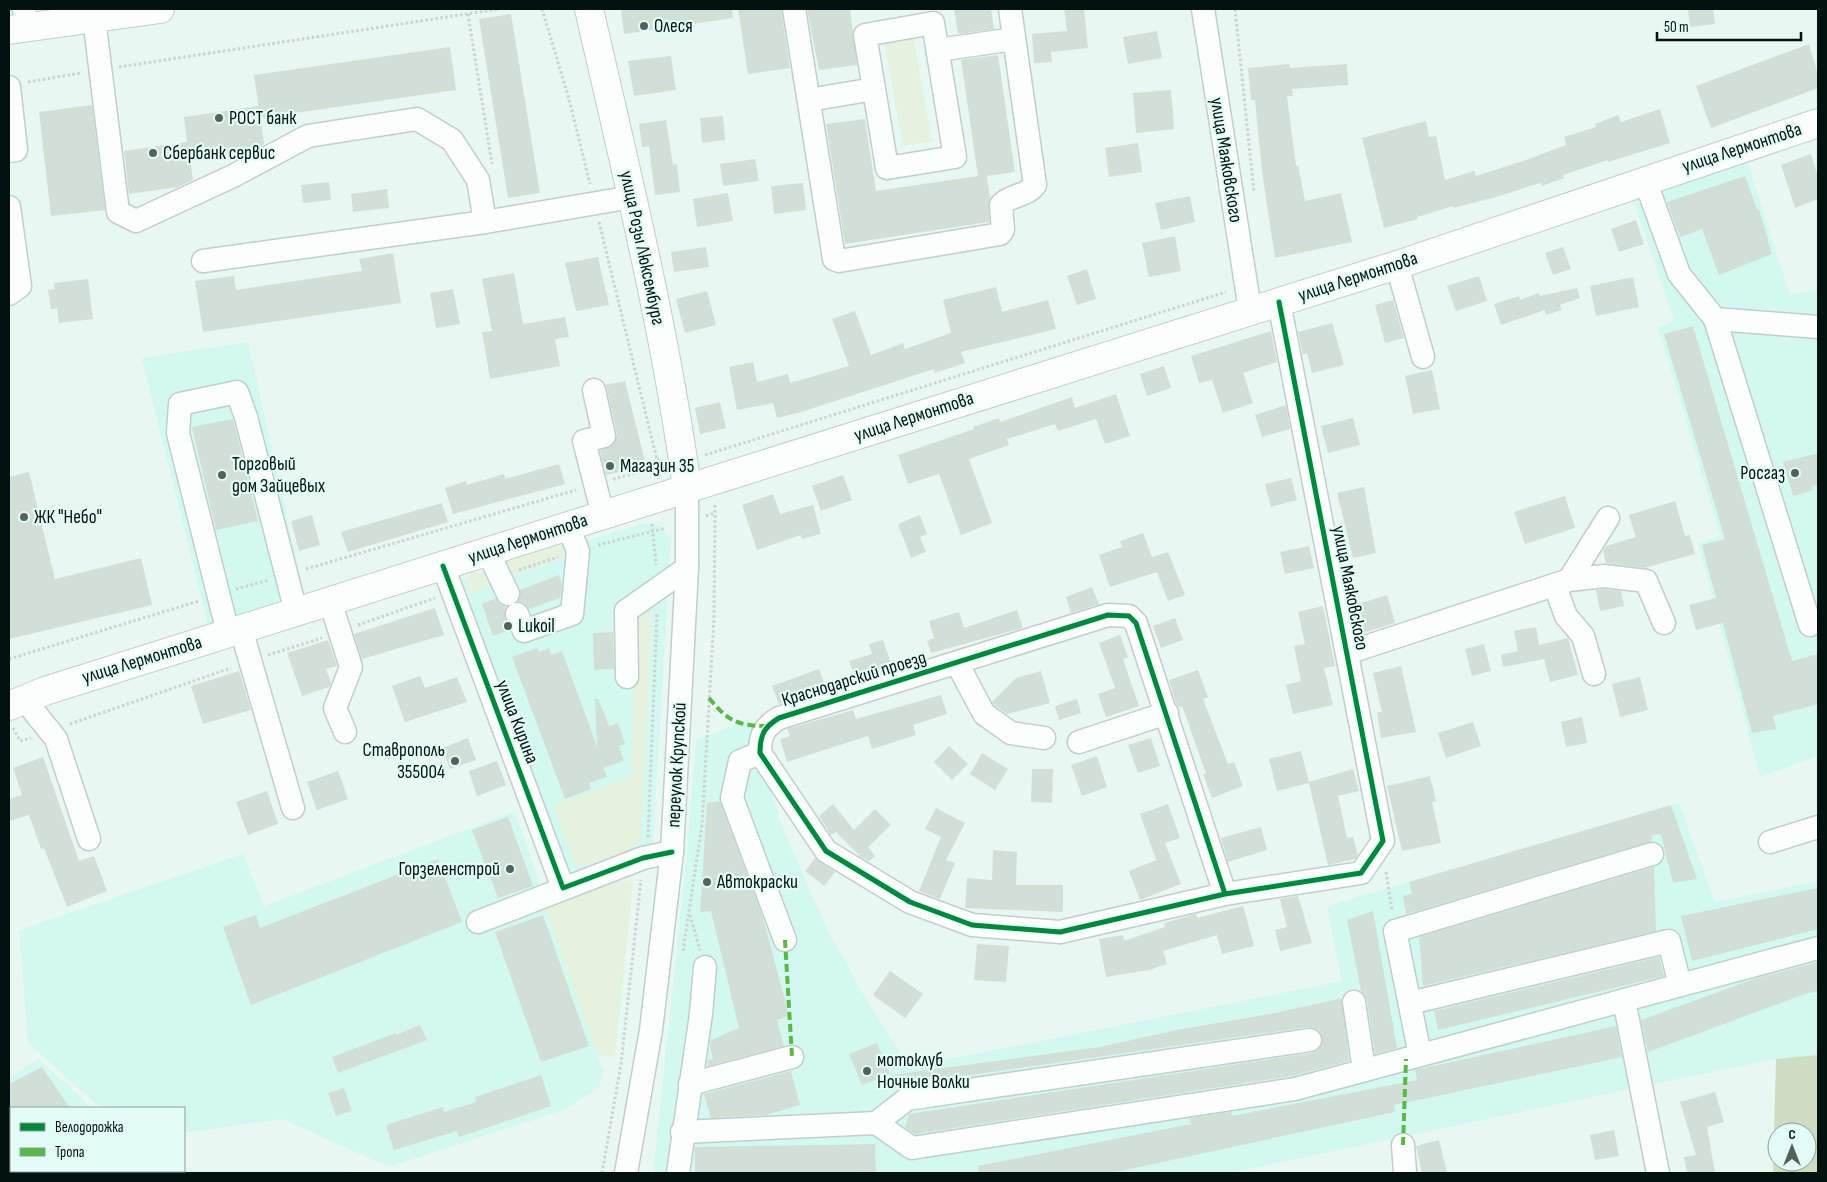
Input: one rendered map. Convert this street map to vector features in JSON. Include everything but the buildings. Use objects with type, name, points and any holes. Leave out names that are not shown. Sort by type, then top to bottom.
[{"type":"main road","points":[[20,22],[94,18],[160,9]]},
{"type":"main road","name":"улица Розы Люксембург","points":[[589,9],[632,197],[682,450],[687,488]]},
{"type":"main road","name":"улица Лермонтова","points":[[16,702],[687,488],[1248,301],[1280,302],[1397,265],[1818,123]]},
{"type":"street","points":[[794,9],[834,259],[839,261],[1000,234],[1003,230],[1001,205],[1008,198],[1029,192],[1035,185],[1010,9]]},
{"type":"street","name":"улица Маяковского","points":[[1203,9],[1248,301]]},
{"type":"street","points":[[94,18],[118,212],[136,221],[233,176],[308,136],[417,119],[452,140],[478,180],[485,222]]},
{"type":"street","points":[[933,23],[955,157],[887,168],[874,89],[865,35],[933,23]]},
{"type":"street","points":[[938,50],[1014,39]]},
{"type":"street","points":[[9,151],[16,150],[18,84]]},
{"type":"street","points":[[808,100],[874,89]]},
{"type":"street","points":[[1645,180],[1679,274],[1715,319],[1810,625]]},
{"type":"street","points":[[203,261],[485,222],[632,197]]},
{"type":"street","points":[[9,207],[20,286],[9,294]]},
{"type":"street","points":[[1397,265],[1423,357]]},
{"type":"street","name":"улица Маяковского","points":[[1280,302],[1383,842],[1381,844]]},
{"type":"street","points":[[1715,319],[1818,327]]},
{"type":"street","points":[[594,390],[604,436],[584,442],[603,515]]},
{"type":"street","points":[[293,808],[235,631],[178,433],[180,404],[237,392],[246,417],[296,612]]},
{"type":"street","name":"переулок Крупской","points":[[626,1173],[644,1069],[672,852],[687,568],[687,488]]},
{"type":"street","points":[[1594,674],[1583,636],[1566,616],[1562,583],[1608,518]]},
{"type":"street","points":[[488,552],[524,631],[572,614],[578,551],[568,526]]},
{"type":"street","name":"улица Кирина","points":[[443,566],[563,888]]},
{"type":"street","points":[[627,677],[626,611],[687,568]]},
{"type":"street","points":[[1347,653],[1562,583],[1604,576],[1646,581],[1664,624]]},
{"type":"street","points":[[330,602],[351,667],[335,708],[344,732]]},
{"type":"street","name":"Краснодарский проезд","points":[[760,752],[760,738],[766,726],[779,718],[1108,615],[1129,616],[1136,623],[1167,713],[1224,894]]},
{"type":"street","points":[[957,663],[984,714],[1011,733],[1044,738]]},
{"type":"street","points":[[16,702],[56,738],[89,839]]},
{"type":"street","points":[[1079,742],[1167,713]]},
{"type":"street","points":[[784,940],[732,798],[740,761],[760,752],[826,851],[910,902],[972,925],[1060,932],[1224,894],[1361,873],[1381,844]]},
{"type":"street","points":[[1770,842],[1818,827]]},
{"type":"street","points":[[478,922],[643,858],[672,852]]},
{"type":"street","points":[[1420,1055],[1395,931],[1652,854]]},
{"type":"street","points":[[1410,1003],[1669,941],[1680,985]]},
{"type":"street","points":[[876,1123],[912,1148],[1295,1089],[1818,948]]},
{"type":"street","points":[[678,1173],[682,1132],[701,1014],[704,967]]},
{"type":"street","points":[[1624,1000],[1658,1173]]},
{"type":"street","points":[[1354,1002],[1364,1070]]},
{"type":"street","points":[[682,1132],[876,1123],[907,1099],[1310,1040]]},
{"type":"street","points":[[690,1084],[792,1057]]},
{"type":"street","points":[[1403,1145],[1405,1173]]},
{"type":"path","points":[[18,84],[499,9]]},
{"type":"path","points":[[542,9],[569,99],[657,460]]},
{"type":"path","points":[[1235,9],[1256,202]]},
{"type":"path","points":[[468,14],[494,170]]},
{"type":"path","points":[[595,484],[644,471],[657,460],[682,450],[697,446],[704,455],[1221,292],[1248,301]]},
{"type":"path","points":[[602,1173],[621,1064],[643,858],[649,832],[658,589],[654,533],[644,471]]},
{"type":"path","points":[[682,959],[702,825],[714,618],[715,513]]},
{"type":"path","points":[[1381,844],[1395,931]]},
{"type":"path","points":[[689,912],[704,967]]},
{"type":"shaded area","points":[[913,36],[932,141],[903,146],[884,41]]},
{"type":"shaded area","points":[[1746,157],[1790,295],[1818,289],[1818,756],[1760,777],[1698,543],[1720,536],[1658,327],[1674,321],[1632,196]]},
{"type":"shaded area","points":[[248,342],[304,593],[208,626],[142,358]]},
{"type":"shaded area","points":[[645,523],[661,526],[671,539],[653,843],[570,878],[456,581]]},
{"type":"shaded area","points":[[565,539],[568,556],[514,575],[508,569],[505,561],[511,554]]},
{"type":"shaded area","points":[[474,572],[485,575],[491,586],[470,593],[466,587],[467,576]]},
{"type":"shaded area","points":[[653,609],[641,840],[635,846],[611,860],[575,865],[554,805],[631,777],[635,621]]},
{"type":"shaded area","points":[[749,719],[783,829],[828,931],[866,999],[909,1067],[1342,981],[1327,906],[1679,803],[1715,902],[1818,881],[1818,1055],[1776,1059],[1229,1173],[653,1173],[687,853],[696,740]]},
{"type":"shaded area","points":[[515,811],[603,1071],[599,1087],[567,1109],[389,1167],[282,1119],[185,1133],[185,1107],[106,1107],[96,1104],[28,1043],[19,930],[243,854],[264,906]]},
{"type":"shaded area","points":[[628,880],[633,883],[615,1057],[597,1055],[545,907],[607,883]]},
{"type":"shaded area","points":[[1818,1055],[1818,1173],[1773,1173],[1817,1172],[1817,1122],[1774,1122],[1776,1059]]},
{"type":"shaded area","points":[[38,1059],[80,1096],[89,1107],[10,1107],[10,1172],[350,1171],[350,1173],[9,1173],[9,1078]]},
{"type":"marked path","points":[[709,698],[721,712],[733,720],[747,725],[766,726]]},
{"type":"marked path","points":[[785,940],[792,1057]]},
{"type":"marked path","points":[[1403,1145],[1406,1059]]},
{"type":"cycle path","points":[[1225,894],[1060,932],[972,925],[910,902],[826,851],[760,753],[760,747],[766,728],[779,718],[1108,615],[1129,616],[1136,623],[1225,894],[1361,873],[1383,841],[1279,302]]},
{"type":"cycle path","points":[[443,566],[563,888],[643,858],[672,852]]},
{"type":"place","name":"Олеся","points":[[644,26]]},
{"type":"place","name":"РОСТ банк","points":[[219,118]]},
{"type":"place","name":"Сбербанк сервис","points":[[153,153]]},
{"type":"place","name":"Магазин 35","points":[[610,466]]},
{"type":"place","name":"Росгаз","points":[[1795,473]]},
{"type":"place","name":"Торговый дом Зайцевых","points":[[222,475]]},
{"type":"place","name":"ЖК \"Небо\"","points":[[24,517]]},
{"type":"place","name":"Lukoil","points":[[508,626]]},
{"type":"place","name":"Ставрополь 355004","points":[[455,761]]},
{"type":"place","name":"Горзеленстрой","points":[[510,869]]},
{"type":"place","name":"Автокраски","points":[[707,882]]},
{"type":"place","name":"мотоклуб Ночные Волки","points":[[867,1071]]}]
